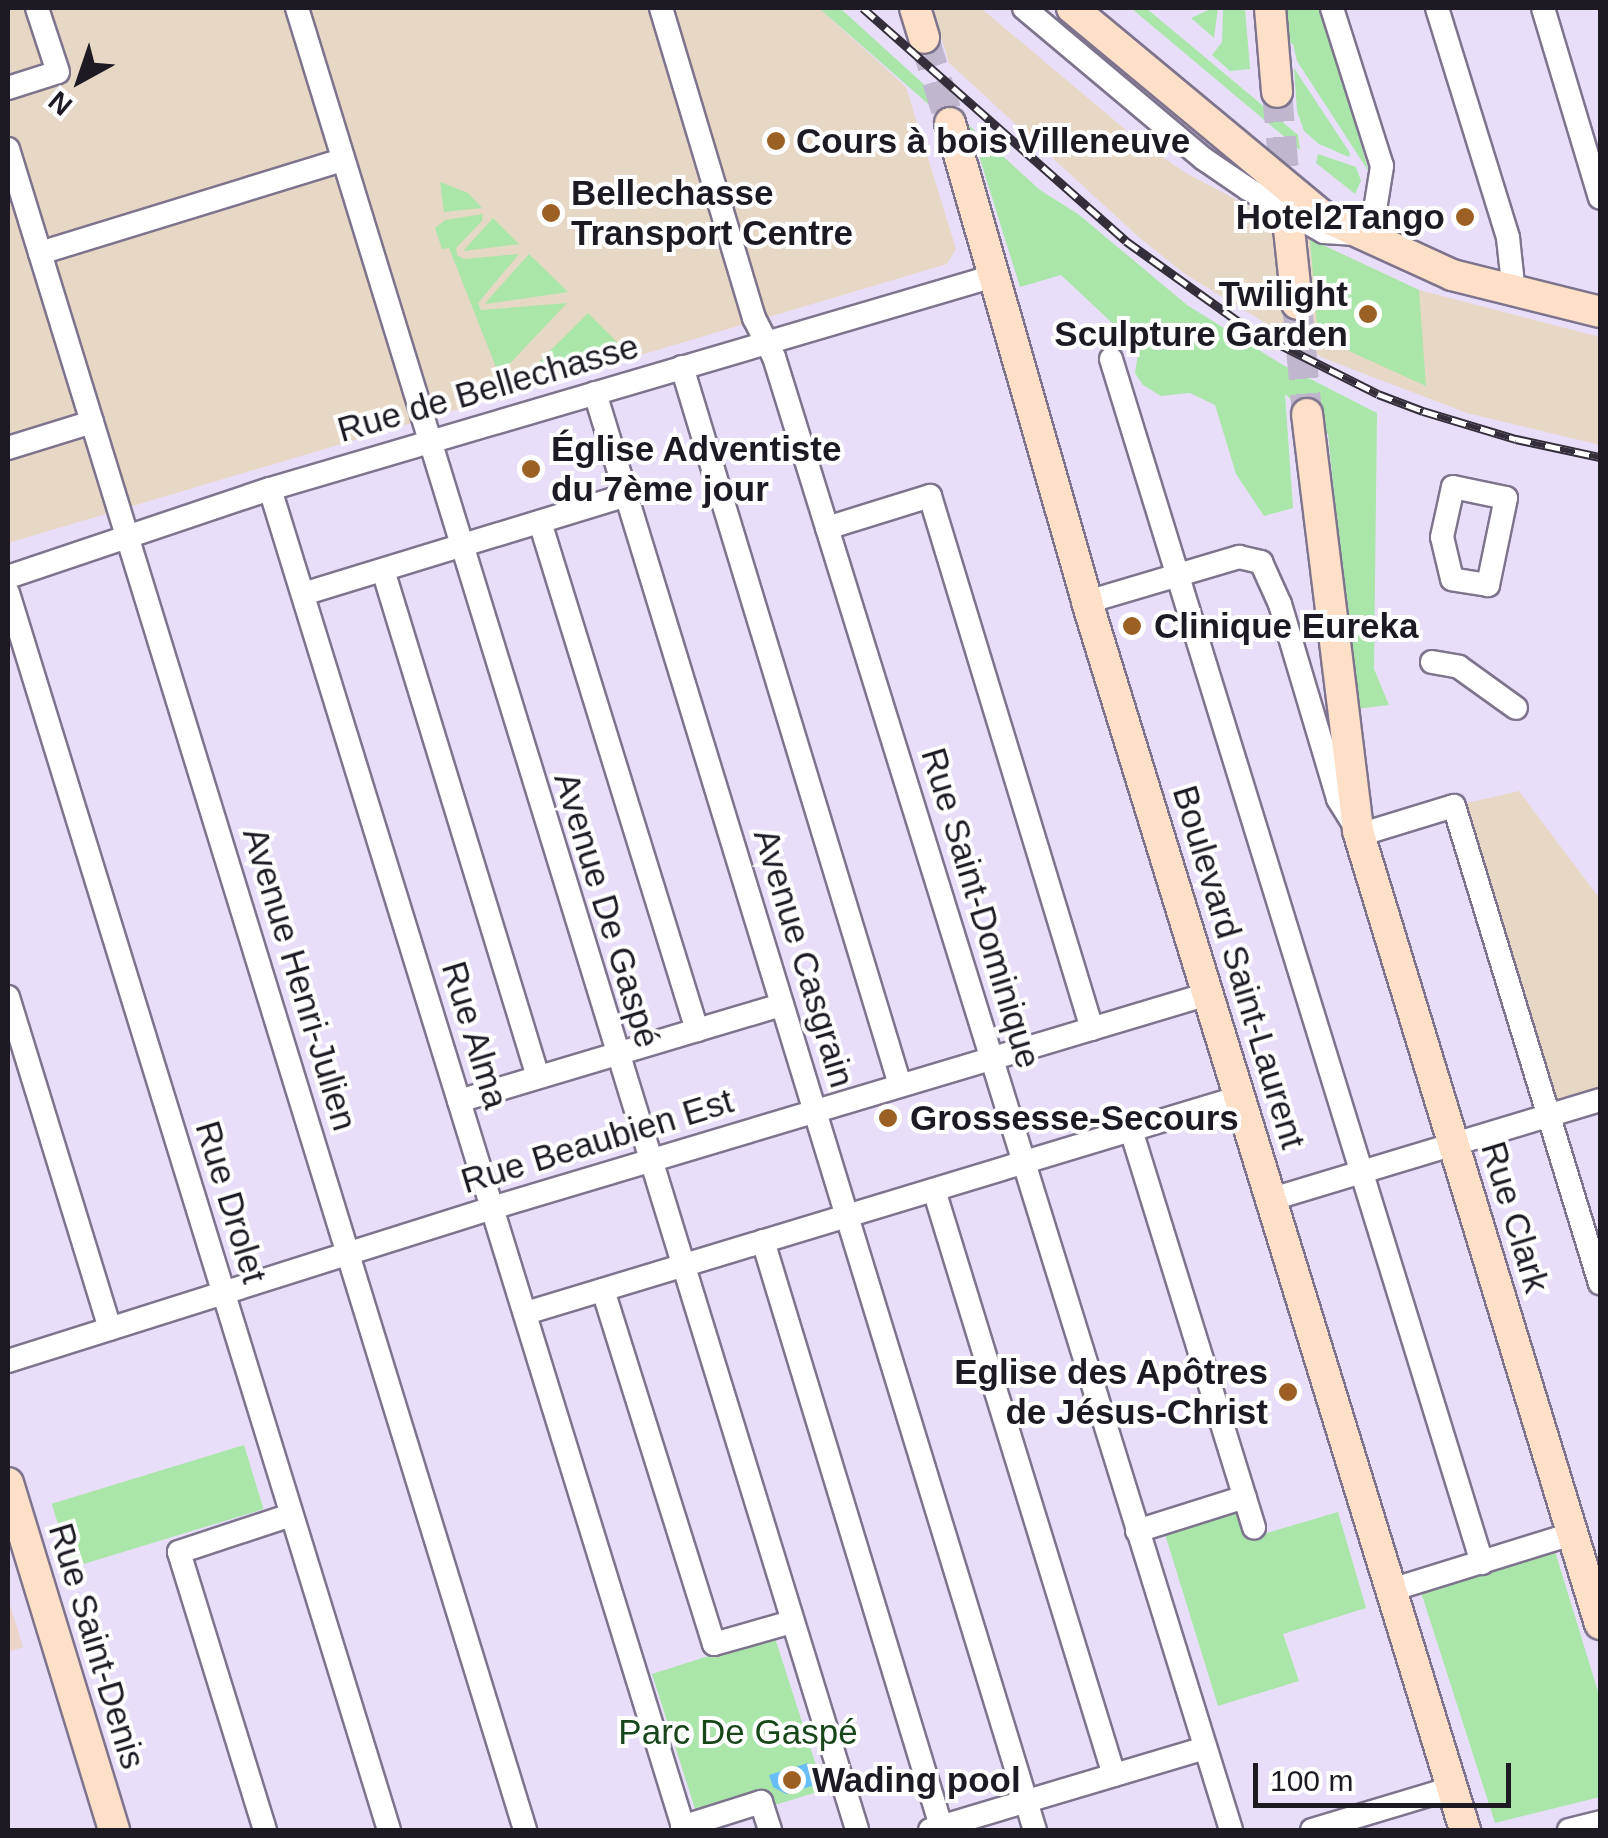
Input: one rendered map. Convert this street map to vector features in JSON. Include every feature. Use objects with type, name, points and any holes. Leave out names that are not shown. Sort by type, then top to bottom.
[{"type":"main road","points":[[915,8],[924,38]]},
{"type":"main road","points":[[1270,8],[1278,92]]},
{"type":"main road","points":[[1088,12],[1298,198],[1334,222],[1432,268],[1514,293],[1600,312]]},
{"type":"main road","name":"Boulevard Saint-Laurent","points":[[950,123],[1087,602],[1465,1830]]},
{"type":"main road","points":[[1289,229],[1297,304]]},
{"type":"main road","name":"Rue Clark","points":[[1307,414],[1359,833],[1600,1624]]},
{"type":"main road","name":"Rue Saint-Denis","points":[[8,1483],[114,1830]]},
{"type":"street","points":[[8,88],[58,72],[38,8]]},
{"type":"street","name":"Avenue De Gaspé","points":[[297,8],[680,1266],[857,1830]]},
{"type":"street","name":"Rue Saint-Dominique","points":[[661,8],[827,528],[1231,1830]]},
{"type":"street","points":[[1024,8],[1204,159],[1262,198],[1324,232],[1383,242],[1382,166],[1332,8]]},
{"type":"street","points":[[1437,8],[1508,238],[1514,293]]},
{"type":"street","points":[[1543,8],[1600,198]]},
{"type":"street","name":"Avenue Henri-Julien","points":[[8,149],[525,1830]]},
{"type":"street","points":[[40,253],[343,160]]},
{"type":"street","name":"Rue de Bellechasse","points":[[8,577],[270,489],[682,367],[764,338],[991,277]]},
{"type":"street","points":[[1110,359],[1482,1563]]},
{"type":"street","points":[[682,367],[900,1085]]},
{"type":"street","name":"Avenue Casgrain","points":[[594,392],[1035,1830]]},
{"type":"street","points":[[8,448],[92,422]]},
{"type":"street","name":"Rue Alma","points":[[270,489],[683,1829]]},
{"type":"street","points":[[303,594],[626,495]]},
{"type":"street","points":[[827,528],[930,496],[1092,1029]]},
{"type":"street","points":[[540,522],[697,1030]]},
{"type":"street","name":"Rue Clark","points":[[1176,576],[1240,557],[1260,562],[1277,593],[1338,799],[1359,833]]},
{"type":"street","points":[[382,570],[538,1078]]},
{"type":"street","points":[[1087,602],[1176,576]]},
{"type":"street","name":"Rue Drolet","points":[[8,592],[389,1830]]},
{"type":"street","points":[[1432,662],[1459,667],[1516,708]]},
{"type":"street","points":[[1359,833],[1454,806],[1600,1283]]},
{"type":"street","name":"Rue Beaubien Est","points":[[8,1361],[492,1208],[1208,994]]},
{"type":"street","points":[[8,997],[104,1331]]},
{"type":"street","points":[[458,1102],[782,1004]]},
{"type":"street","points":[[526,1313],[1240,1097]]},
{"type":"street","points":[[1272,1199],[1600,1100]]},
{"type":"street","points":[[1131,1130],[1254,1527]]},
{"type":"street","points":[[934,1190],[1114,1775]]},
{"type":"street","points":[[763,1242],[934,1829],[1205,1748]]},
{"type":"street","points":[[603,1290],[714,1644],[792,1622]]},
{"type":"street","points":[[86,1292],[104,1331]]},
{"type":"street","points":[[1138,1531],[1245,1497]]},
{"type":"street","points":[[265,1830],[179,1552],[291,1515]]},
{"type":"street","points":[[1391,1590],[1572,1534]]},
{"type":"street","points":[[1312,1830],[1452,1788]]},
{"type":"street","points":[[683,1829],[761,1802],[770,1830]]},
{"type":"street","points":[[1569,1830],[1600,1822]]},
{"type":"shaded area","points":[[8,8],[819,8],[906,87],[956,249],[947,264],[8,543]]},
{"type":"shaded area","points":[[932,8],[981,8],[1139,141],[1186,173],[1310,239],[1419,290],[1600,337],[1600,445],[1467,413],[1323,358],[1185,274],[1141,239],[949,63]]},
{"type":"shaded area","points":[[1519,791],[1600,899],[1600,1100],[1549,1116],[1454,806]]},
{"type":"shaded area","points":[[8,1598],[23,1647],[8,1652]]},
{"type":"green space","points":[[819,8],[840,8],[1040,190],[1078,214],[1187,305],[1283,365],[1377,413],[1374,669],[1389,705],[1356,709],[1328,434],[1285,394],[1293,508],[1264,516],[1236,474],[1215,405],[1190,393],[1161,396],[1143,385],[1135,373],[1139,348],[1061,275],[1020,287],[976,146]]},
{"type":"green space","points":[[1131,8],[1146,8],[1298,135],[1300,150]]},
{"type":"green space","points":[[1218,8],[1214,38],[1191,18]]},
{"type":"green space","points":[[1223,8],[1245,8],[1250,69],[1230,71],[1212,55],[1222,42]]},
{"type":"green space","points":[[1285,8],[1321,8],[1369,172],[1297,61],[1293,44],[1288,42]]},
{"type":"green space","points":[[1294,68],[1349,157],[1319,144],[1304,131],[1297,111]]},
{"type":"green space","points":[[1318,154],[1356,167],[1361,181],[1355,194],[1316,163]]},
{"type":"green space","points":[[440,182],[468,193],[482,208],[444,212]]},
{"type":"green space","points":[[483,214],[482,221],[456,248],[457,255],[464,259],[519,254],[478,303],[481,310],[567,303],[499,375],[449,248],[442,249],[435,228],[445,220]]},
{"type":"green space","points":[[493,218],[519,244],[463,251],[464,250]]},
{"type":"green space","name":"Twilight Sculpture Garden","points":[[1310,239],[1419,290],[1426,386],[1318,337]]},
{"type":"green space","points":[[529,254],[568,292],[486,304],[487,301]]},
{"type":"green space","points":[[588,313],[618,343],[532,369]]},
{"type":"green space","points":[[244,1445],[264,1509],[71,1568],[52,1504]]},
{"type":"green space","points":[[1240,1508],[1250,1538],[1338,1512],[1366,1608],[1283,1634],[1299,1681],[1218,1706],[1164,1531]]},
{"type":"green space","points":[[1554,1548],[1600,1698],[1600,1797],[1495,1823],[1420,1589]]},
{"type":"green space","name":"Parc De Gaspé","points":[[774,1635],[824,1790],[768,1807],[696,1812],[652,1674]]},
{"type":"water","name":"Wading pool","points":[[808,1763],[815,1785],[786,1794],[773,1787],[769,1775]]},
{"type":"tunnel","points":[[924,38],[950,123]]},
{"type":"tunnel","points":[[1277,92],[1287,206]]},
{"type":"tunnel","points":[[1297,304],[1307,414]]},
{"type":"railway","points":[[863,8],[1126,241],[1249,329],[1378,394],[1423,411],[1516,439],[1600,457]]},
{"type":"place","name":"Cours à bois Villeneuve","points":[[776,141]]},
{"type":"place","name":"Bellechasse Transport Centre","points":[[551,213]]},
{"type":"place","name":"Hotel2Tango","points":[[1465,217]]},
{"type":"place","name":"Twilight Sculpture Garden","points":[[1368,314]]},
{"type":"place","name":"Église Adventiste du 7ème jour","points":[[531,469]]},
{"type":"place","name":"Clinique Eureka","points":[[1132,626]]},
{"type":"place","name":"Grossesse-Secours","points":[[888,1118]]},
{"type":"place","name":"Eglise des Apôtres de Jésus-Christ","points":[[1288,1392]]},
{"type":"place","name":"Wading pool","points":[[792,1780]]}]
